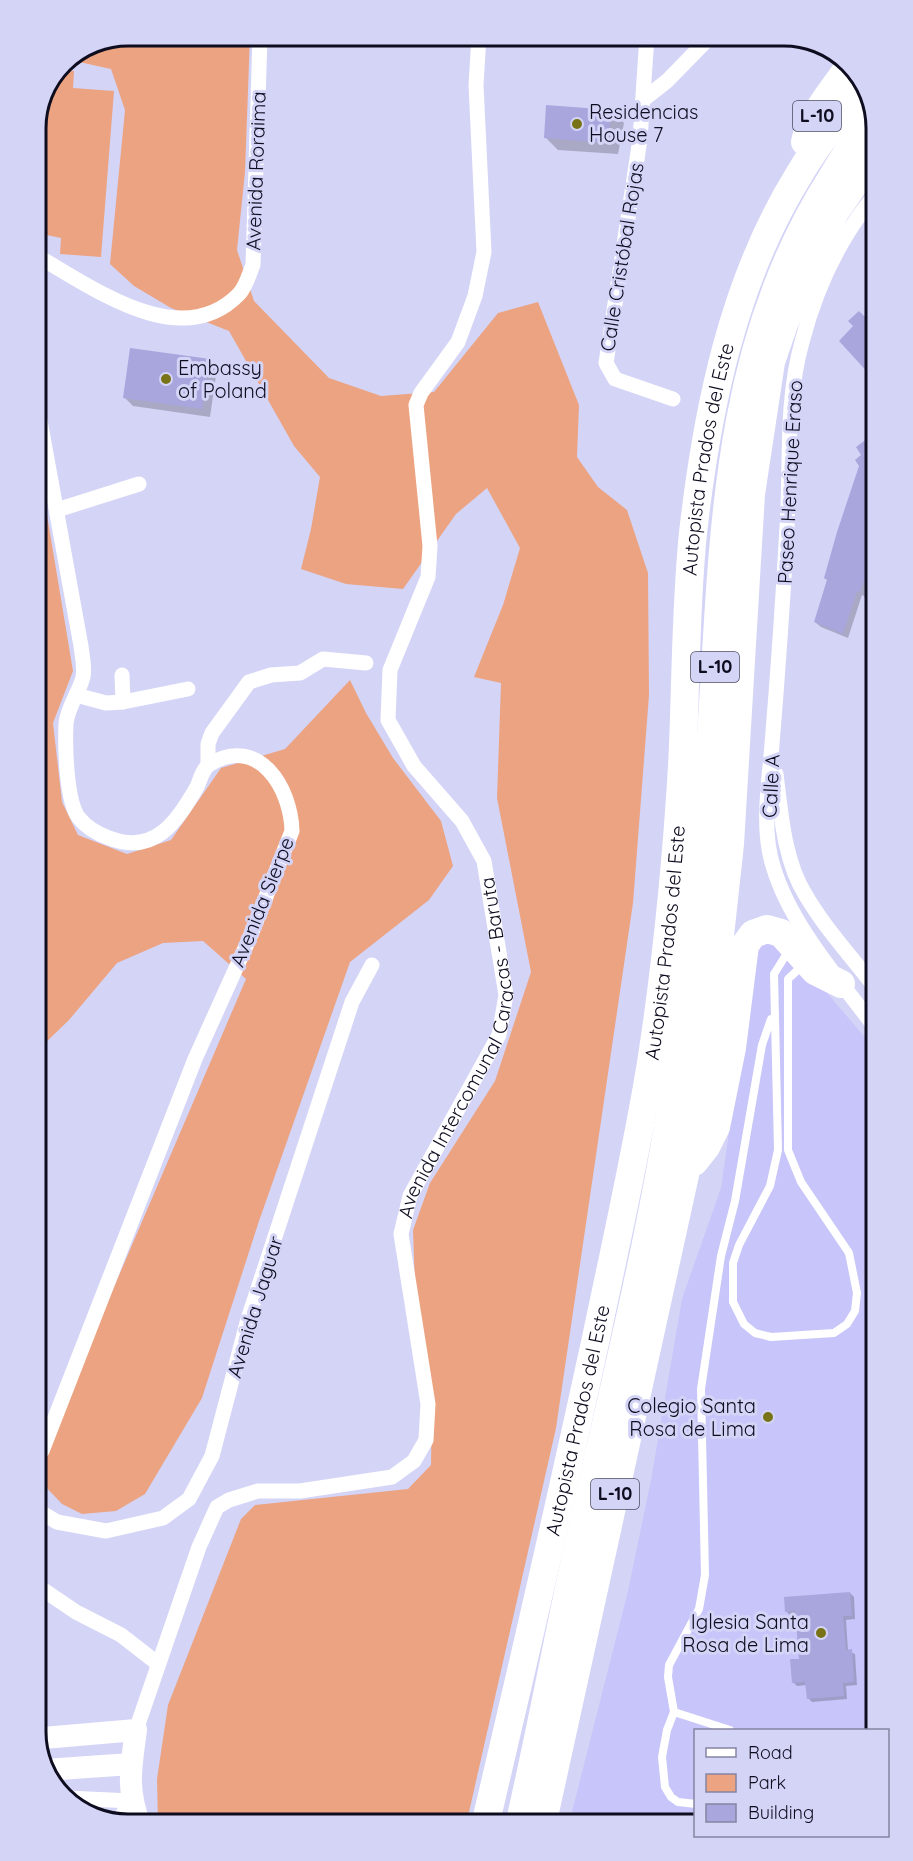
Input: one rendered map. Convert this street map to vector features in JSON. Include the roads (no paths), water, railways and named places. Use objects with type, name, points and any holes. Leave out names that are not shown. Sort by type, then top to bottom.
[{"type":"highway","name":"L-10","points":[[801,171],[807,134],[845,74]]},
{"type":"highway","name":"Autopista Prados del Este","points":[[488,1814],[549,1559],[617,1236],[660,1003],[682,770],[693,536],[702,469],[726,349],[735,317],[772,224],[801,171],[859,94]]},
{"type":"highway","name":"Autopista Prados del Este","points":[[522,1814],[645,1241],[677,1069],[686,1005],[709,766],[721,548],[742,412],[753,360],[785,266],[819,197],[866,127]]},
{"type":"highway","points":[[689,1168],[716,981],[730,844],[751,494],[764,400],[771,362],[813,255],[835,212],[866,167]]},
{"type":"highway","points":[[689,1168],[706,1147],[716,1127],[732,1048],[745,945],[753,934],[767,929],[781,933],[816,971],[841,984]]},
{"type":"highway","name":"L-10","points":[[545,1814],[689,1168]]},
{"type":"street","name":"Avenida Roraima","points":[[47,261],[124,304],[151,315],[178,319],[218,312],[241,292],[253,265],[260,46]]},
{"type":"street","name":"Avenida Intercomunal Caracas - Baruta","points":[[136,1814],[131,1801],[131,1764],[136,1730],[157,1663],[199,1546],[217,1507],[229,1500],[258,1491],[300,1491],[392,1477],[414,1461],[426,1440],[429,1404],[401,1234],[410,1197],[499,1035],[505,1016],[506,995],[484,861],[462,821],[414,766],[399,743],[388,720],[387,694],[390,670],[429,577],[430,546],[416,405],[421,393],[458,342],[475,296],[484,252],[476,85],[478,47]]},
{"type":"street","name":"Calle Cristóbal Rojas","points":[[646,47],[644,99],[606,363],[615,378],[673,399]]},
{"type":"street","points":[[644,99],[667,81],[700,47]]},
{"type":"street","name":"Paseo Henrique Eraso","points":[[772,745],[788,525],[791,398],[801,342],[823,277],[866,206]]},
{"type":"street","points":[[47,456],[81,645],[83,676],[66,722],[69,785],[78,817],[92,830],[111,839],[134,841],[154,838],[168,830],[208,765],[208,744],[212,733],[249,682],[271,675],[300,673],[322,659],[366,663]]},
{"type":"street","points":[[57,510],[139,484]]},
{"type":"street","points":[[122,675],[123,702]]},
{"type":"street","points":[[76,695],[106,703],[123,702],[188,689]]},
{"type":"street","name":"Calle A","points":[[772,745],[767,806],[772,864],[786,901],[841,984],[866,1016]]},
{"type":"street","name":"Calle A","points":[[772,745],[783,828],[795,874],[804,894],[866,975]]},
{"type":"street","name":"Avenida Sierpe","points":[[46,1440],[195,1059],[250,937],[292,831],[291,813],[286,798],[266,765],[246,757],[231,756],[208,765]]},
{"type":"street","name":"Avenida Jaguar","points":[[46,1515],[57,1522],[106,1531],[163,1518],[189,1499],[212,1456],[256,1297],[352,1002],[372,965]]},
{"type":"street","points":[[46,1592],[76,1612],[121,1635],[157,1663]]},
{"type":"street","points":[[47,1738],[136,1730]]},
{"type":"street","points":[[55,1769],[131,1764]]},
{"type":"street","points":[[80,1799],[131,1801],[123,1814]]},
{"type":"lane","points":[[801,953],[797,969],[788,979],[788,1150],[801,1182],[849,1253],[857,1293],[855,1311],[847,1324],[834,1333],[771,1337],[756,1334],[744,1324],[733,1302],[734,1263],[743,1236],[770,1186],[778,1150],[774,974],[801,953]]},
{"type":"lane","points":[[694,1804],[678,1802],[671,1797],[665,1787],[662,1757],[667,1730],[674,1712],[668,1677],[669,1665],[699,1609],[705,1575],[701,1389],[721,1256],[735,1201],[762,1045],[774,1012]]},
{"type":"lane","points":[[721,1256],[734,1263]]},
{"type":"lane","points":[[674,1712],[724,1729]]},
{"type":"place","name":"Residencias House 7","points":[[577,124]]},
{"type":"place","name":"Embassy of Poland","points":[[166,379]]},
{"type":"place","name":"Colegio Santa Rosa de Lima","points":[[768,1417]]},
{"type":"place","name":"Iglesia Santa Rosa de Lima","points":[[821,1633]]}]
